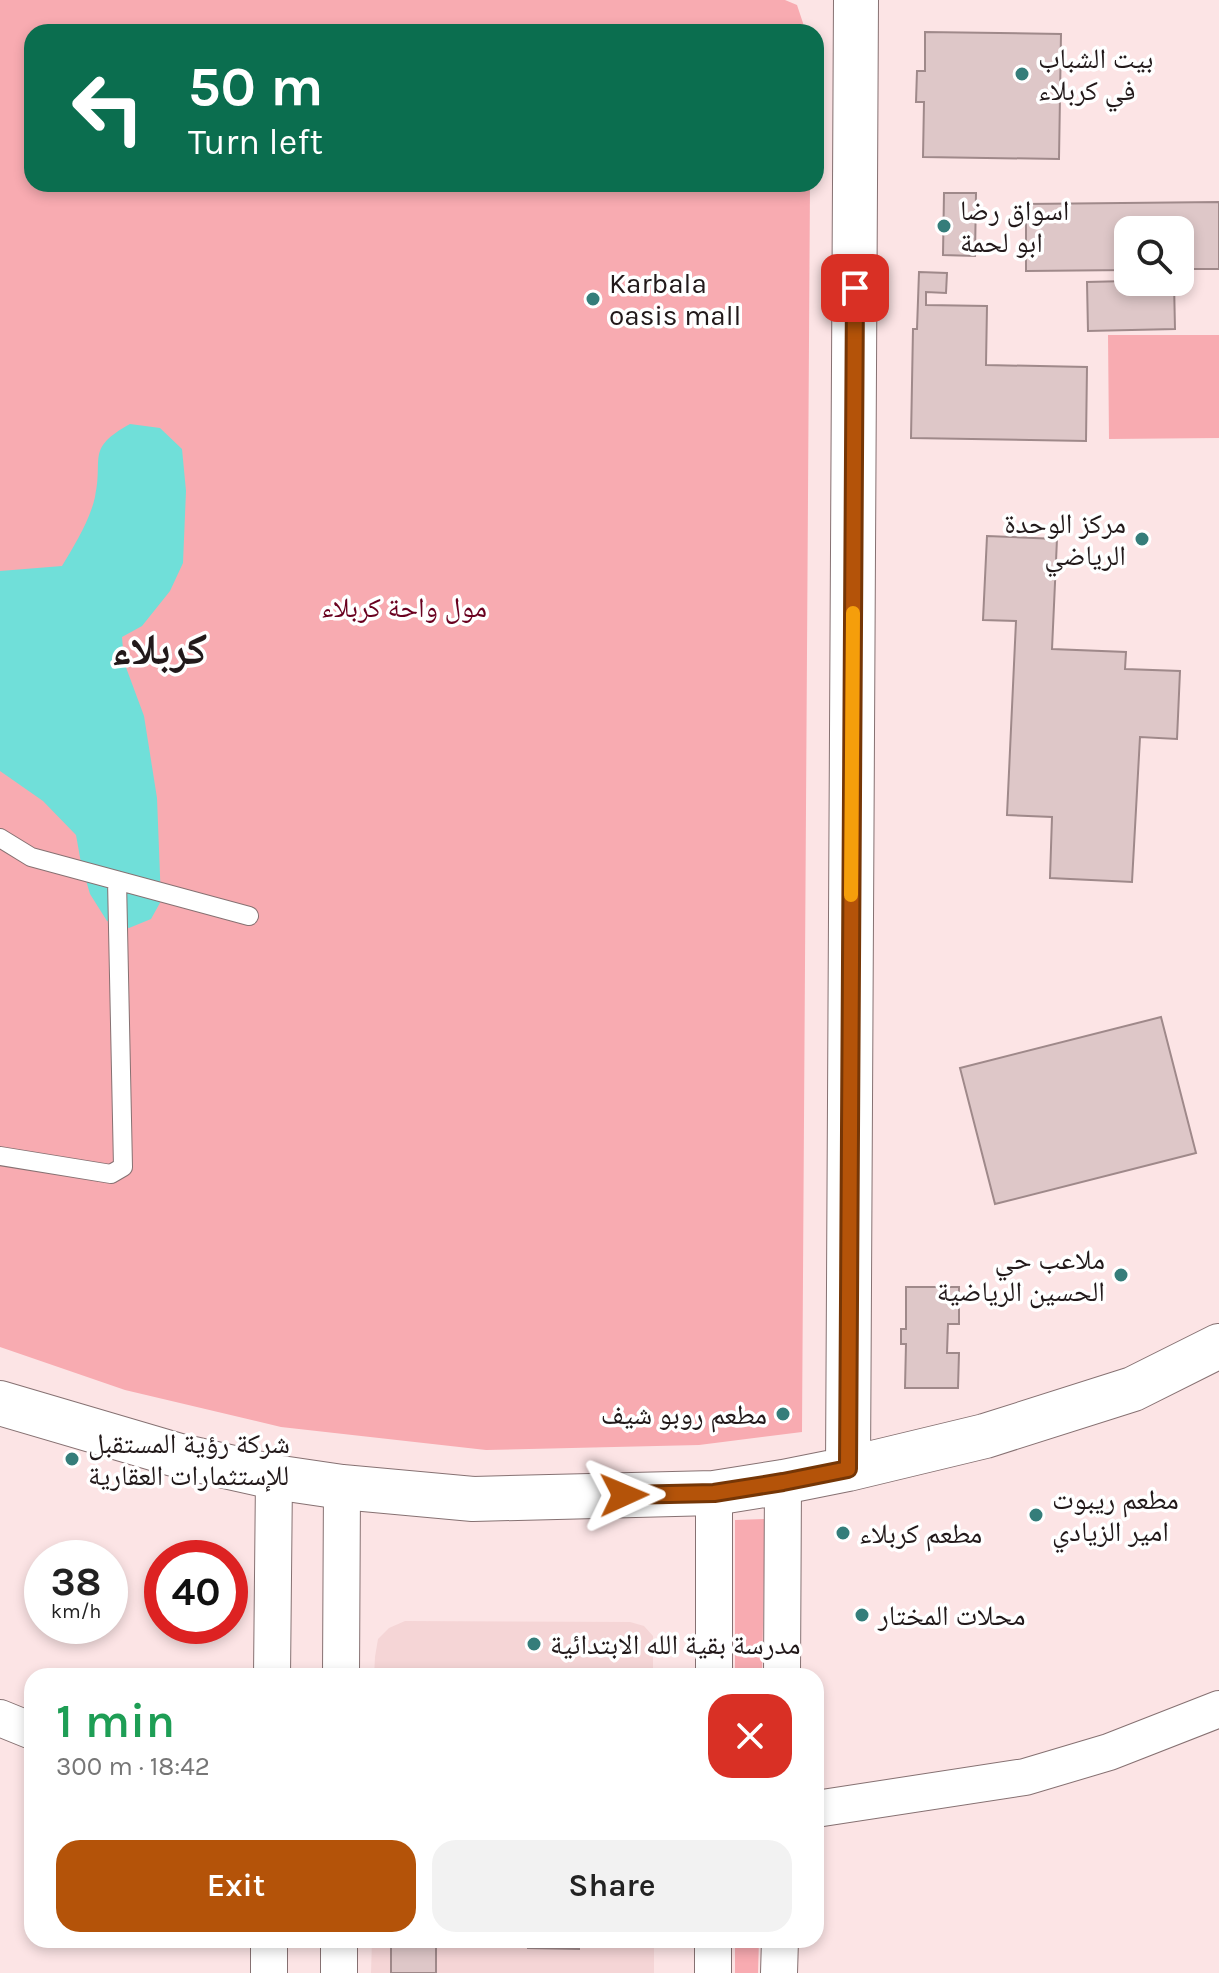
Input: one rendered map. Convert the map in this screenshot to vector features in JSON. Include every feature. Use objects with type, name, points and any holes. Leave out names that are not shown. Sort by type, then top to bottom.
[{"type":"street","points":[[848,1469],[856,0]]},
{"type":"street","points":[[0,1403],[180,1456],[274,1477],[342,1487],[473,1499],[714,1493],[848,1469],[985,1436],[1133,1389],[1219,1346]]},
{"type":"street","points":[[272,1668],[274,1477]]},
{"type":"street","points":[[782,1668],[783,1482]]},
{"type":"street","points":[[341,1668],[342,1487]]},
{"type":"street","points":[[714,1493],[714,1668]]},
{"type":"street","points":[[824,1808],[1025,1777],[1109,1752],[1219,1709]]},
{"type":"street","points":[[0,1718],[24,1728]]},
{"type":"street","points":[[269,1948],[269,1973]]},
{"type":"street","points":[[339,1948],[339,1973]]},
{"type":"street","points":[[713,1948],[713,1973]]},
{"type":"street","points":[[779,1973],[780,1948]]},
{"type":"lane","points":[[0,838],[31,857],[249,916]]},
{"type":"lane","points":[[0,1156],[111,1174],[123,1167],[117,880]]},
{"type":"shaded area","points":[[405,1621],[630,1622],[644,1626],[653,1636],[653,1668],[374,1668],[378,1639],[389,1628]]},
{"type":"shaded area","points":[[372,1948],[654,1948],[654,1973],[371,1973]]},
{"type":"green space","name":"مول واحة كربلاء","points":[[0,0],[785,0],[797,5],[803,24],[24,24],[24,192],[810,192],[802,1432],[699,1445],[486,1450],[281,1427],[125,1390],[0,1347]]},
{"type":"green space","points":[[1108,335],[1219,335],[1219,438],[1109,439]]},
{"type":"green space","points":[[765,1519],[762,1668],[735,1668],[735,1520]]},
{"type":"green space","points":[[735,1948],[759,1948],[758,1973],[735,1973]]},
{"type":"water","points":[[130,424],[160,428],[182,449],[186,491],[183,563],[170,591],[142,626],[122,637],[124,662],[144,716],[157,798],[161,901],[151,919],[129,928],[107,921],[90,894],[76,835],[43,801],[0,771],[0,571],[62,566],[93,506],[102,448],[107,440]]},
{"type":"building","points":[[925,32],[1061,34],[1059,159],[923,157],[924,102],[916,102],[917,71],[925,71]]},
{"type":"building","points":[[944,193],[976,193],[975,256],[943,255]]},
{"type":"building","points":[[1219,202],[1219,269],[1194,269],[1194,216],[1114,216],[1114,270],[1026,271],[1026,204]]},
{"type":"building","points":[[919,272],[947,273],[946,293],[926,292],[926,305],[987,306],[986,365],[1087,367],[1086,441],[911,438],[913,329],[917,329]]},
{"type":"building","points":[[1114,281],[1114,296],[1174,296],[1175,329],[1088,331],[1087,282]]},
{"type":"building","points":[[987,536],[1057,539],[1052,649],[1126,652],[1125,669],[1180,671],[1177,739],[1140,737],[1132,882],[1050,878],[1052,817],[1007,815],[1016,621],[983,620]]},
{"type":"building","points":[[1161,1017],[1196,1153],[995,1204],[960,1068]]},
{"type":"building","points":[[906,1287],[959,1287],[959,1324],[948,1324],[947,1353],[959,1353],[958,1388],[905,1388],[906,1344],[901,1344],[901,1329],[906,1329]]},
{"type":"building","points":[[391,1948],[436,1948],[436,1973],[391,1973]]},
{"type":"slow traffic","points":[[851,895],[853,613]]},
{"type":"place","name":"بيت الشباب في كربلاء","points":[[1022,74]]},
{"type":"place","name":"اسواق رضا ابو لحمة","points":[[944,226]]},
{"type":"place","name":"Karbala oasis mall","points":[[593,299]]},
{"type":"place","name":"مركز الوحدة الرياضي","points":[[1142,539]]},
{"type":"place","name":"ملاعب حي الحسين الرياضية","points":[[1121,1275]]},
{"type":"place","name":"مطعم روبو شيف","points":[[783,1414]]},
{"type":"place","name":"شركة رؤية المستقبل للإستثمارات العقارية","points":[[72,1459]]},
{"type":"place","name":"مطعم ريبوت امير الزيادي","points":[[1036,1515]]},
{"type":"place","name":"مطعم كربلاء","points":[[843,1533]]},
{"type":"place","name":"محلات المختار","points":[[862,1615]]},
{"type":"place","name":"مدرسة بقية الله الابتدائية","points":[[534,1644]]},
{"type":"district","name":"كربلاء","points":[[159,649]]},
{"type":"route","points":[[624,1495],[714,1493],[848,1469],[855,288]]}]
